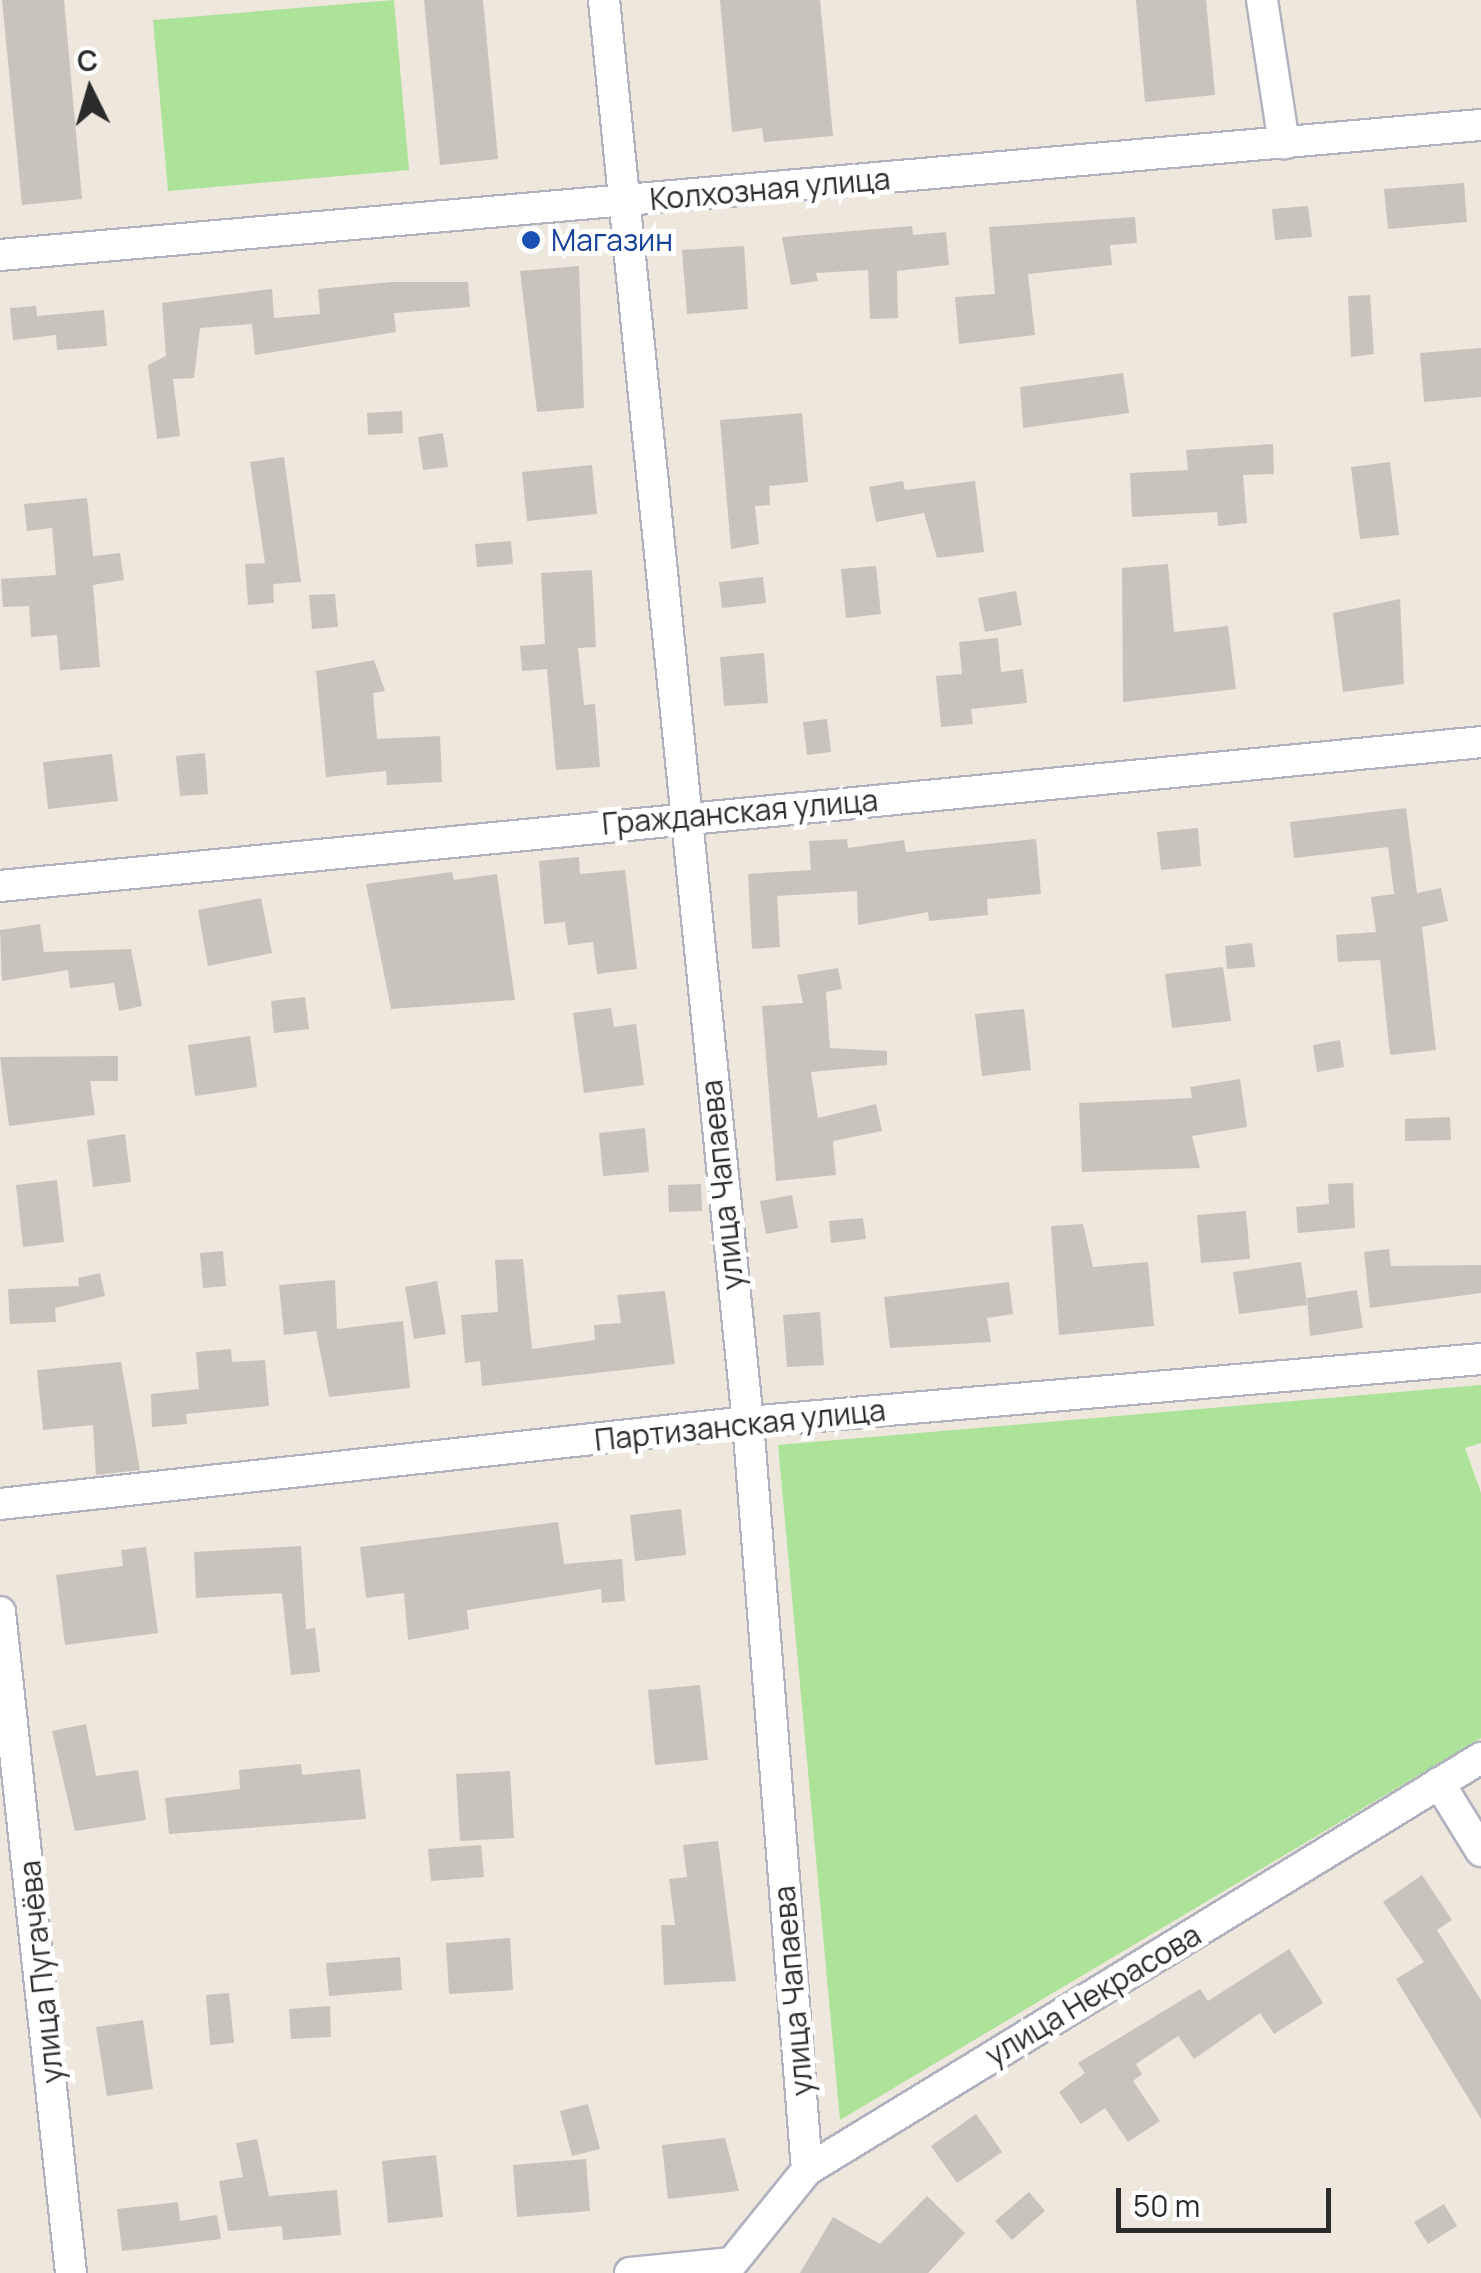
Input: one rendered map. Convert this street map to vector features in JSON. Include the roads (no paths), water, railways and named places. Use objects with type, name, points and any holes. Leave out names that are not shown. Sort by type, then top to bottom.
[{"type":"street","name":"улица Чапаева","points":[[604,0],[683,818],[748,1422],[807,2170]]},
{"type":"street","points":[[1262,0],[1284,143]]},
{"type":"street","name":"Колхозная улица","points":[[0,255],[1481,125]]},
{"type":"street","name":"Гражданская улица","points":[[0,886],[1481,742]]},
{"type":"street","name":"Партизанская улица","points":[[0,1504],[748,1422],[1481,1359]]},
{"type":"street","name":"улица Пугачёва","points":[[0,1612],[71,2273]]},
{"type":"street","name":"улица Некрасова","points":[[736,2268],[807,2170],[1481,1758]]},
{"type":"street","points":[[1439,1783],[1481,1851]]},
{"type":"street","points":[[630,2273],[736,2268]]},
{"type":"place","name":"Магазин","points":[[531,240]]}]
